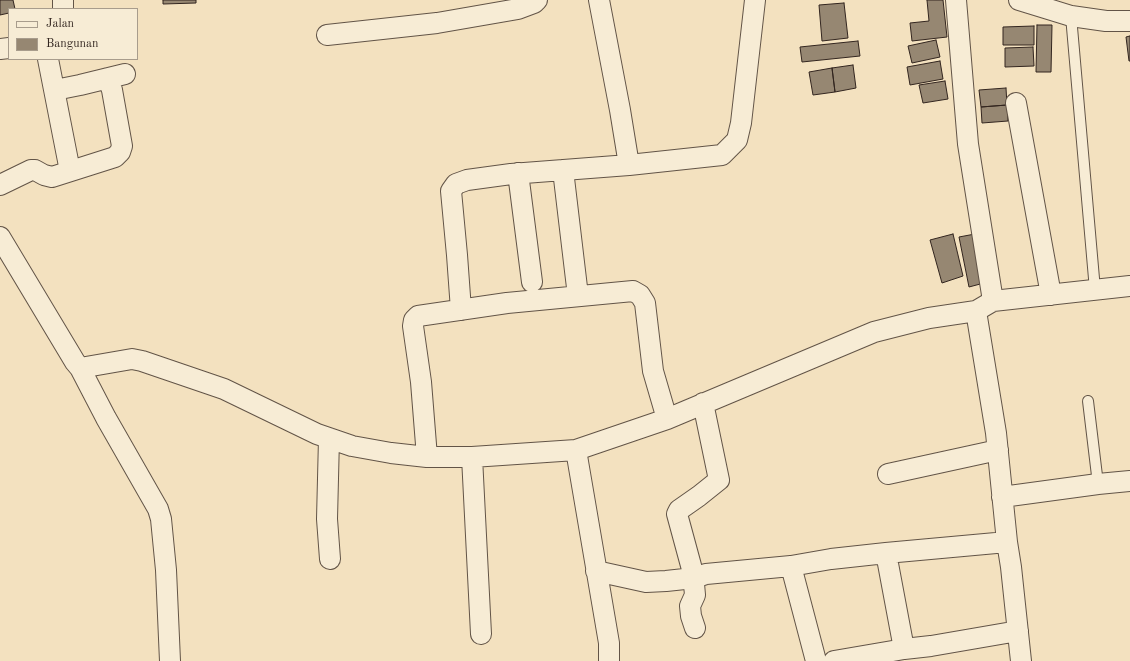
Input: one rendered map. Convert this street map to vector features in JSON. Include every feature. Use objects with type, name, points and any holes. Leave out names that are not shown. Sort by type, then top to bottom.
[{"type":"street","points":[[327,35],[437,23],[518,9],[534,3],[537,0]]},
{"type":"street","points":[[598,0],[620,110],[629,165]]},
{"type":"street","points":[[461,310],[451,191],[456,184],[468,180],[518,173],[629,165],[722,155],[736,140],[742,123],[755,0]]},
{"type":"street","points":[[956,0],[968,144],[993,301]]},
{"type":"street","points":[[1019,0],[1071,16],[1106,21],[1130,21]]},
{"type":"street","points":[[48,60],[70,171]]},
{"type":"street","points":[[0,185],[31,170],[35,170],[52,177],[115,157],[120,152],[122,146],[112,90],[117,76],[55,90]]},
{"type":"street","points":[[1016,103],[1051,295]]},
{"type":"street","points":[[563,170],[578,296]]},
{"type":"street","points":[[518,173],[532,282]]},
{"type":"street","points":[[0,237],[80,368],[106,418],[158,509],[162,519],[170,661]]},
{"type":"street","points":[[80,368],[132,359],[142,360],[224,389],[316,434],[352,446],[391,453],[426,457],[472,457],[576,450],[667,418],[874,332],[929,318],[976,312],[993,301],[1130,286]]},
{"type":"street","points":[[426,457],[421,382],[413,326],[414,320],[418,316],[508,303],[633,291],[640,295],[645,303],[653,371],[667,418]]},
{"type":"street","points":[[976,312],[998,450],[1021,661]]},
{"type":"street","points":[[694,628],[690,606],[694,595],[694,578],[677,514],[678,510],[719,480],[703,403]]},
{"type":"street","points":[[330,438],[327,519],[330,559]]},
{"type":"street","points":[[576,450],[609,644],[609,661]]},
{"type":"street","points":[[888,474],[998,450]]},
{"type":"street","points":[[472,457],[481,634]]},
{"type":"street","points":[[1002,497],[1130,481]]},
{"type":"street","points":[[596,571],[646,582],[666,581],[694,578],[706,574],[791,566],[886,553],[1007,542]]},
{"type":"street","points":[[886,553],[904,649]]},
{"type":"street","points":[[791,566],[816,661]]},
{"type":"street","points":[[834,661],[904,649],[931,654],[1018,632]]},
{"type":"lane","points":[[1071,16],[1095,290]]},
{"type":"lane","points":[[1088,402],[1098,484]]},
{"type":"building","points":[[0,0],[13,0],[15,8],[8,8],[8,13],[0,15]]},
{"type":"building","points":[[163,0],[196,0],[196,3],[163,4]]},
{"type":"building","points":[[927,0],[943,0],[947,37],[912,41],[910,23],[929,21]]},
{"type":"building","points":[[844,3],[848,38],[822,41],[819,5]]},
{"type":"building","points":[[1037,25],[1052,25],[1051,72],[1036,72]]},
{"type":"building","points":[[1034,26],[1034,45],[1003,45],[1003,27]]},
{"type":"building","points":[[1130,36],[1130,61],[1129,61],[1126,37]]},
{"type":"building","points":[[936,40],[940,57],[912,63],[908,46]]},
{"type":"building","points":[[858,41],[860,56],[802,62],[800,47]]},
{"type":"building","points":[[1033,47],[1034,66],[1005,67],[1005,48]]},
{"type":"building","points":[[940,61],[943,79],[910,85],[907,67]]},
{"type":"building","points":[[853,65],[856,88],[835,92],[832,68]]},
{"type":"building","points":[[832,68],[835,92],[813,95],[809,72]]},
{"type":"building","points":[[945,81],[948,99],[923,103],[919,85]]},
{"type":"building","points":[[1006,88],[1007,105],[981,107],[979,90]]},
{"type":"building","points":[[1007,105],[1008,121],[982,123],[981,107]]},
{"type":"building","points":[[953,234],[963,276],[942,283],[930,240]]},
{"type":"building","points":[[975,234],[984,283],[969,287],[959,237]]}]
